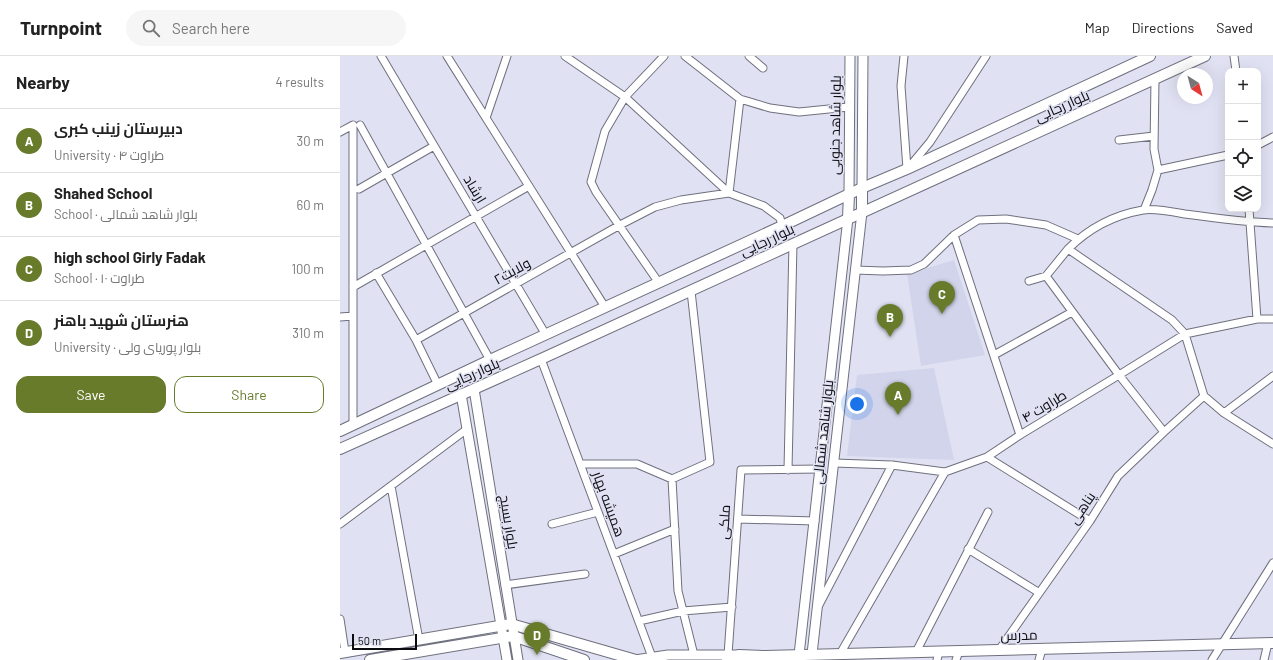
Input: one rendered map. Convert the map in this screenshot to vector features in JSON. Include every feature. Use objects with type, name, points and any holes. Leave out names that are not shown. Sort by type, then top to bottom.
[{"type":"main road","name":"بلوار رجایی","points":[[340,431],[848,194],[908,169],[1150,56]]},
{"type":"main road","name":"بلوار رجایی","points":[[340,449],[691,291],[793,243],[1205,56]]},
{"type":"main road","points":[[862,188],[862,212]]},
{"type":"main road","points":[[848,194],[848,218]]},
{"type":"main road","points":[[343,653],[511,624],[635,660]]},
{"type":"main road","points":[[370,660],[513,636],[584,660]]},
{"type":"main road","name":"مدرس","points":[[728,658],[739,655],[765,656],[916,652],[938,656],[999,650],[1270,643]]},
{"type":"main road","name":"مدرس","points":[[752,660],[765,656]]},
{"type":"street","name":"ارشاد","points":[[381,56],[546,335]]},
{"type":"street","points":[[447,56],[605,307]]},
{"type":"street","points":[[486,118],[507,56]]},
{"type":"street","points":[[565,56],[625,97],[729,193],[764,206],[780,218],[782,226]]},
{"type":"street","points":[[659,283],[596,192],[591,182],[606,131],[625,97],[664,56]]},
{"type":"street","points":[[685,56],[740,99],[770,108],[799,112],[849,107]]},
{"type":"street","points":[[749,56],[763,68]]},
{"type":"street","name":"بلوار شاهد جنوبی","points":[[848,194],[850,56]]},
{"type":"street","name":"بلوار شاهد جنوبی","points":[[862,188],[863,56]]},
{"type":"street","points":[[904,56],[901,86],[908,169]]},
{"type":"street","points":[[908,169],[930,142],[986,56]]},
{"type":"street","points":[[1234,56],[1236,68]]},
{"type":"street","points":[[1144,210],[1158,170],[1154,136],[1154,79]]},
{"type":"street","points":[[729,193],[740,99]]},
{"type":"street","points":[[340,132],[356,125]]},
{"type":"street","points":[[356,125],[386,173],[490,360]]},
{"type":"street","points":[[353,424],[353,287],[356,125]]},
{"type":"street","points":[[1119,140],[1154,136]]},
{"type":"street","points":[[1261,143],[1273,137]]},
{"type":"street","points":[[359,189],[434,146]]},
{"type":"street","points":[[1158,170],[1225,156]]},
{"type":"street","points":[[353,287],[529,186]]},
{"type":"street","name":"ولایت۲","points":[[416,340],[620,225],[655,207],[681,200],[729,193]]},
{"type":"street","points":[[1029,280],[1046,276],[1078,239],[1106,221],[1144,210],[1250,222],[1273,223]]},
{"type":"street","name":"بلوار شاهد شمالی","points":[[812,654],[862,212]]},
{"type":"street","points":[[1249,212],[1257,319]]},
{"type":"street","name":"بلوار شاهد شمالی","points":[[799,655],[848,218]]},
{"type":"street","points":[[855,270],[911,270],[924,264],[954,235],[978,220],[1006,218],[1046,226],[1078,239]]},
{"type":"street","points":[[954,235],[1020,435]]},
{"type":"street","points":[[788,470],[793,243]]},
{"type":"street","points":[[1068,249],[1172,320],[1185,334],[1204,396],[1224,413],[1273,444]]},
{"type":"street","points":[[376,273],[416,340],[438,386]]},
{"type":"street","points":[[1046,276],[1119,375],[1164,432]]},
{"type":"street","points":[[581,464],[637,464],[672,479],[710,462],[691,291]]},
{"type":"street","points":[[994,355],[1072,312]]},
{"type":"street","points":[[340,317],[353,316]]},
{"type":"street","name":"طراوت ۴","points":[[834,463],[892,465],[946,472],[987,458],[1020,435],[1185,334],[1257,319],[1273,319]]},
{"type":"street","name":"همیشه بهار","points":[[541,359],[652,657]]},
{"type":"street","points":[[1224,413],[1273,376]]},
{"type":"street","name":"بلوار بسیج","points":[[474,389],[518,660]]},
{"type":"street","name":"بلوار بسیج","points":[[461,394],[507,660]]},
{"type":"street","name":"پناهی","points":[[999,650],[1038,592],[1090,521],[1118,476],[1204,396]]},
{"type":"street","points":[[340,524],[467,429]]},
{"type":"street","points":[[987,458],[1090,521]]},
{"type":"street","points":[[817,608],[892,465]]},
{"type":"street","name":"ملکی","points":[[728,658],[741,470],[820,469]]},
{"type":"street","points":[[840,654],[946,472]]},
{"type":"street","points":[[672,479],[678,591],[694,655]]},
{"type":"street","points":[[391,486],[419,640]]},
{"type":"street","points":[[552,524],[598,512]]},
{"type":"street","points":[[916,652],[988,512]]},
{"type":"street","points":[[738,519],[814,521]]},
{"type":"street","points":[[614,554],[675,529]]},
{"type":"street","points":[[968,549],[1038,592]]},
{"type":"street","points":[[1212,660],[1273,563]]},
{"type":"street","points":[[505,585],[585,574]]},
{"type":"street","points":[[639,621],[683,611],[732,607]]},
{"type":"street","points":[[340,619],[343,653]]},
{"type":"street","points":[[1264,660],[1270,643]]},
{"type":"street","points":[[1039,660],[1042,649]]},
{"type":"street","points":[[635,660],[668,655],[694,655],[728,658]]},
{"type":"shaded area","points":[[954,260],[985,355],[921,366],[907,274]]},
{"type":"shaded area","points":[[934,368],[954,460],[847,456],[857,375]]},
{"type":"place","name":"high school Girly Fadak","points":[[942,314]]},
{"type":"place","name":"Shahed School","points":[[890,337]]},
{"type":"place","name":"دبیرستان زینب کبری","points":[[898,415]]},
{"type":"place","name":"هنرستان شهید باهنر","points":[[537,655]]}]
